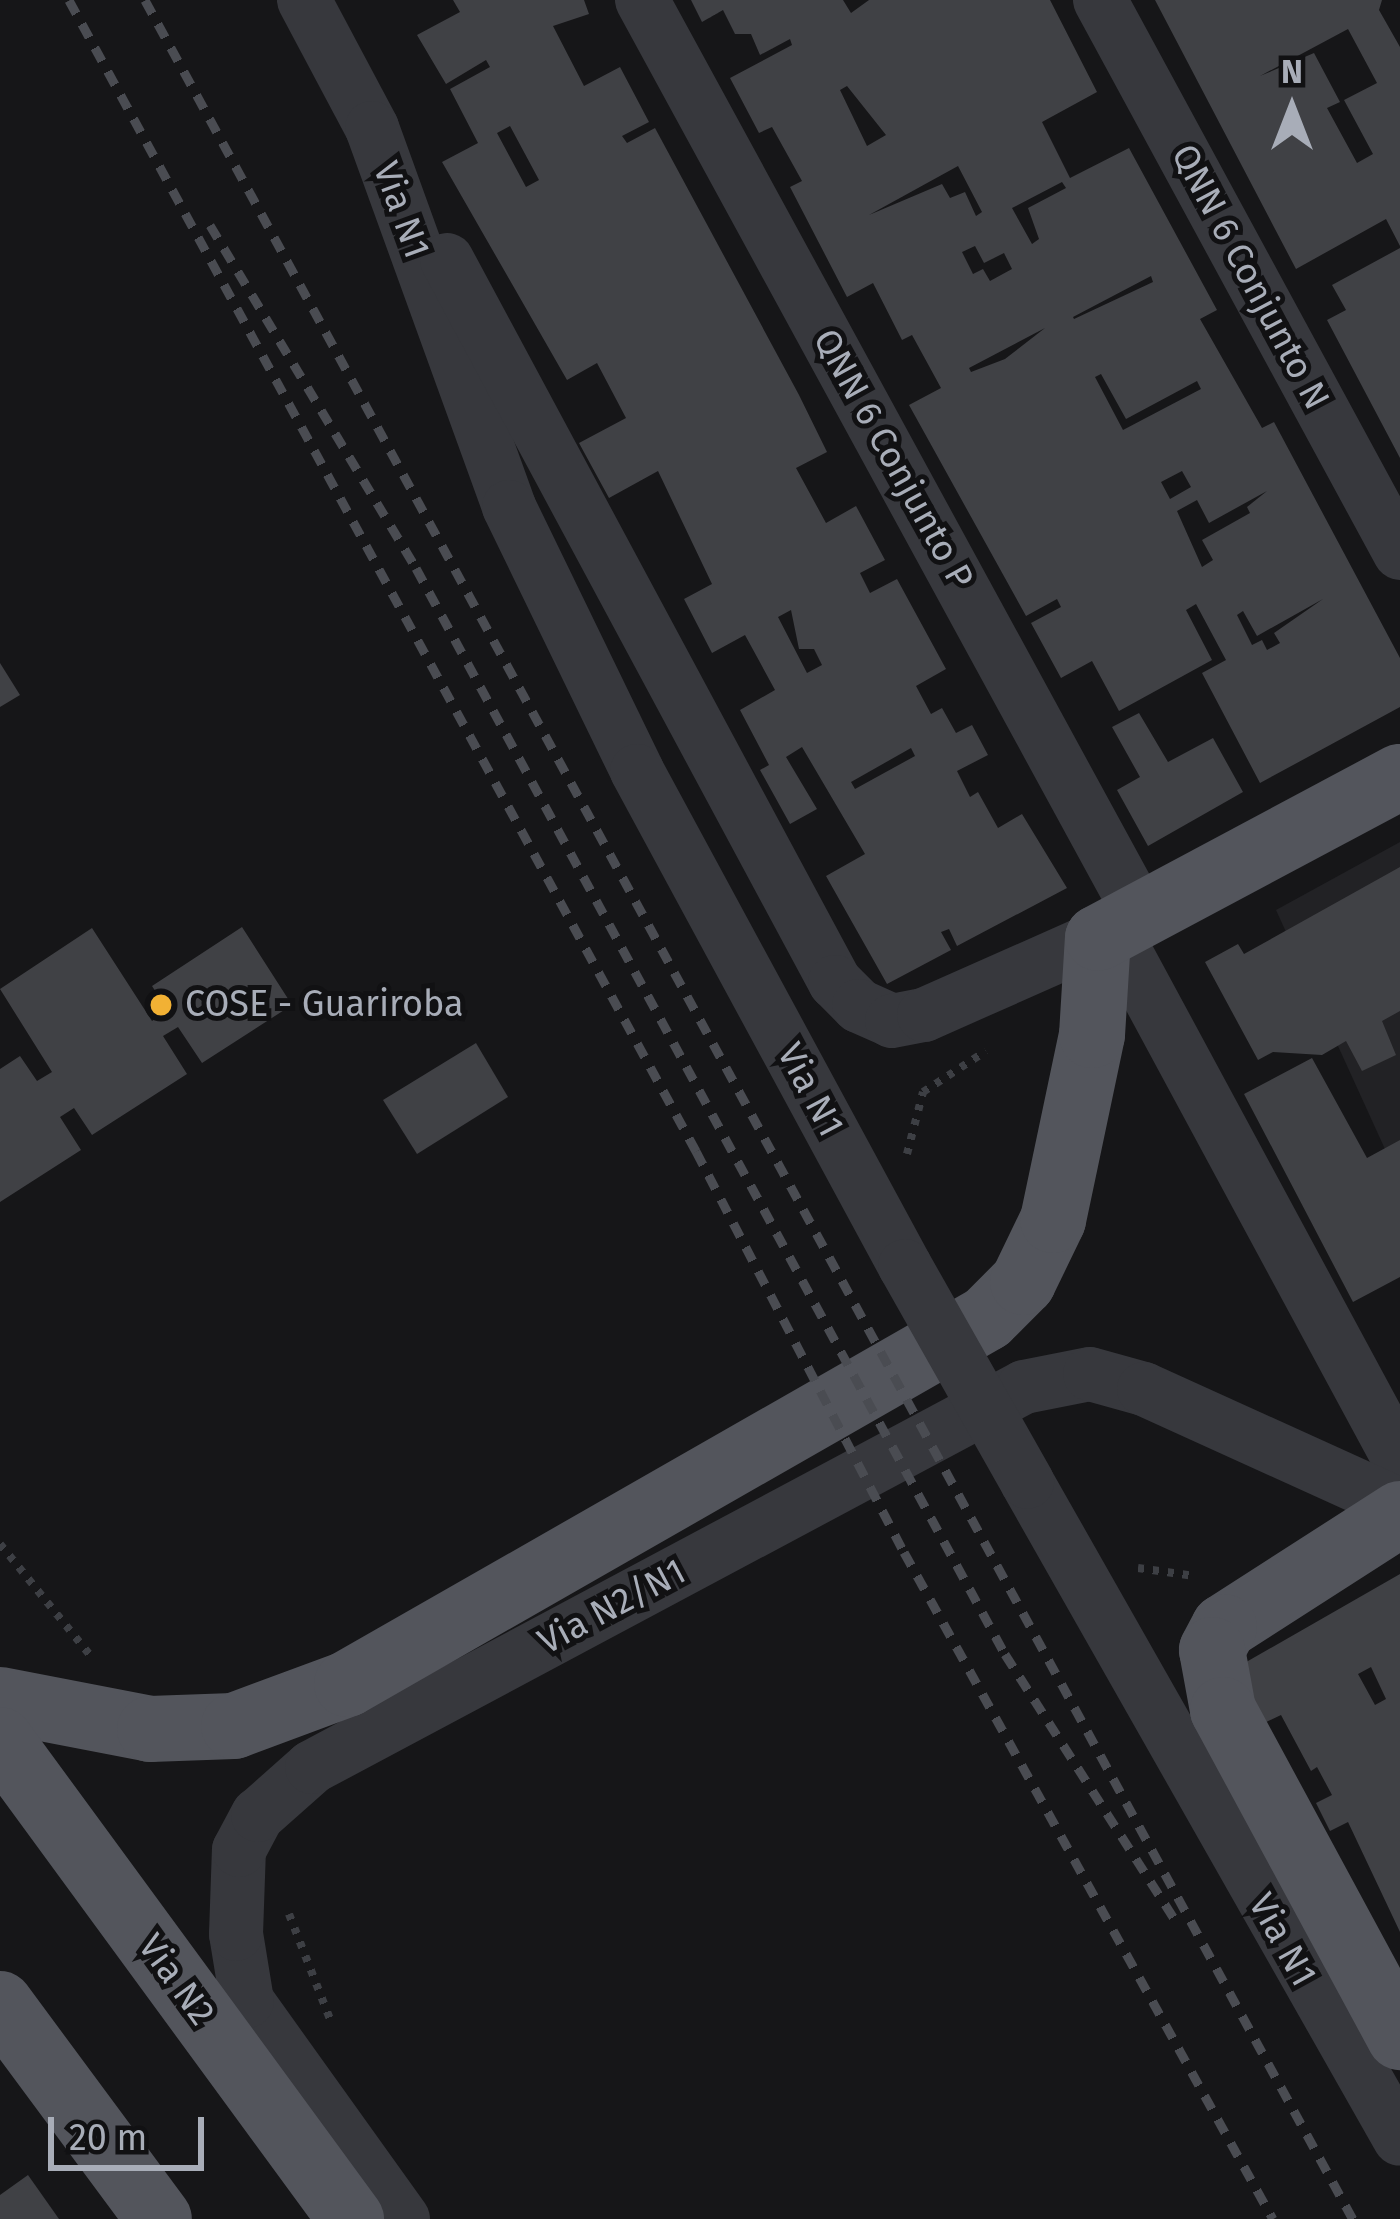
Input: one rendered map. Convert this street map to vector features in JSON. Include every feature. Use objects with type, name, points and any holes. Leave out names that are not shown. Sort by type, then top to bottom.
[{"type":"main road","points":[[0,1700],[150,1730],[234,1726],[346,1684],[987,1318],[1023,1282],[1053,1220],[1119,930],[1400,777]]},
{"type":"main road","name":"Via N2/N1","points":[[1400,1510],[1224,1627],[1212,1650],[1223,1710],[1400,2037]]},
{"type":"main road","name":"Via N2","points":[[0,1740],[351,2219]]},
{"type":"main road","points":[[0,2004],[159,2219]]},
{"type":"street","name":"Via N1","points":[[304,0],[372,128],[509,507],[638,771],[905,1266],[1400,2140]]},
{"type":"street","name":"QNN 6 Conjunto P","points":[[642,0],[1119,930],[1400,1462]]},
{"type":"street","name":"QNN 6 Conjunto N","points":[[1100,0],[1400,554]]},
{"type":"street","points":[[372,128],[835,982],[859,1006],[892,1021],[924,1015],[1119,930]]},
{"type":"street","name":"Via N2/N1","points":[[403,2219],[248,2001],[236,1934],[239,1850],[258,1815],[312,1767],[1024,1387],[1090,1374],[1144,1389],[1400,1510]]},
{"type":"path","points":[[910,1175],[907,1142],[923,1092],[1004,1041]]},
{"type":"path","points":[[1121,1559],[1167,1575],[1208,1572]]},
{"type":"shaded area","points":[[1400,842],[1400,1182],[1276,910]]},
{"type":"building","points":[[453,0],[584,0],[589,14],[553,26],[584,86],[620,67],[649,122],[622,136],[627,143],[655,128],[827,452],[796,468],[826,523],[856,506],[885,560],[860,573],[870,593],[897,579],[946,669],[916,686],[931,714],[942,708],[956,733],[972,725],[988,755],[957,771],[970,797],[978,792],[998,828],[1022,814],[1067,888],[957,946],[949,929],[941,932],[951,950],[887,984],[826,876],[865,854],[802,747],[786,757],[817,809],[790,824],[760,770],[769,765],[740,710],[775,690],[745,635],[712,653],[684,599],[712,584],[658,471],[609,498],[579,443],[626,418],[597,363],[567,380],[442,162],[478,143],[450,89],[490,67],[486,60],[446,84],[417,35],[460,12]],"holes":[[[510,126],[539,180],[526,187],[497,133]],[[791,610],[799,649],[814,649],[822,665],[807,673],[778,617]],[[911,748],[915,756],[855,789],[851,782]]]},
{"type":"building","points":[[691,0],[843,0],[851,13],[869,0],[1050,0],[1097,92],[1042,122],[1070,178],[1129,148],[1217,310],[1200,319],[1262,428],[1274,422],[1400,658],[1400,707],[1260,783],[1202,673],[1226,660],[1196,604],[1186,610],[1212,660],[1119,711],[1092,661],[1061,678],[1031,623],[1061,607],[1057,599],[1026,616],[909,405],[941,388],[912,335],[902,340],[873,283],[847,297],[790,187],[802,181],[772,127],[759,133],[730,78],[792,45],[790,39],[760,55],[751,34],[735,34],[723,10],[702,22]],"holes":[[[847,86],[886,135],[867,146],[840,90]],[[958,166],[982,212],[976,216],[965,192],[950,198],[942,184],[869,215]],[[1062,182],[1066,188],[1028,208],[1039,239],[1032,244],[1012,208]],[[975,246],[984,263],[1004,253],[1012,269],[990,281],[983,269],[973,274],[962,252]],[[1151,276],[1153,282],[1074,319],[1073,317]],[[1045,328],[1005,359],[971,372],[969,368]],[[1101,374],[1126,419],[1197,381],[1201,389],[1123,430],[1095,377]],[[1182,471],[1191,487],[1170,499],[1161,482]],[[1267,491],[1247,507],[1250,513],[1202,540],[1213,560],[1202,567],[1177,511],[1197,500],[1209,523]],[[1323,599],[1274,633],[1280,643],[1267,650],[1262,640],[1252,645],[1237,615],[1243,611],[1257,636]]]},
{"type":"building","points":[[1155,0],[1382,0],[1379,10],[1400,47],[1400,246],[1386,219],[1296,269]],"holes":[[[1348,29],[1377,83],[1344,100],[1373,154],[1357,163],[1327,108],[1340,102],[1314,53],[1260,76]]]},
{"type":"building","points":[[1400,248],[1400,458],[1327,320],[1346,310],[1332,285]]},
{"type":"building","points":[[0,663],[20,695],[0,707]]},
{"type":"building","points":[[1139,713],[1168,762],[1213,738],[1243,792],[1148,846],[1117,790],[1140,777],[1112,727]]},
{"type":"building","points":[[1400,867],[1400,1011],[1382,1021],[1396,1055],[1362,1071],[1346,1041],[1322,1055],[1273,1052],[1258,1060],[1205,962],[1238,944],[1244,954]]},
{"type":"building","points":[[242,927],[292,1005],[202,1063],[178,1027],[163,1036],[187,1074],[92,1135],[74,1108],[60,1117],[81,1150],[0,1202],[0,1069],[20,1056],[37,1081],[52,1072],[0,989],[92,928],[152,1021],[168,1011],[152,986]]},
{"type":"building","points":[[476,1043],[508,1097],[417,1154],[383,1100]]},
{"type":"building","points":[[1312,1058],[1367,1158],[1400,1140],[1400,1277],[1353,1302],[1244,1094]]},
{"type":"building","points":[[1400,1574],[1400,1932],[1348,1822],[1330,1831],[1316,1803],[1332,1795],[1317,1767],[1311,1771],[1281,1715],[1264,1723],[1234,1669]],"holes":[[[1371,1667],[1386,1699],[1375,1705],[1358,1674]]]},
{"type":"building","points":[[28,2175],[59,2219],[0,2219],[0,2195]]},
{"type":"railway","points":[[69,0],[696,1151],[904,1552],[1273,2219]]},
{"type":"railway","points":[[145,0],[1353,2219]]},
{"type":"railway","points":[[210,225],[416,568],[1005,1654],[1178,1924]]},
{"type":"place","name":"COSE - Guariroba","points":[[161,1005]]}]
